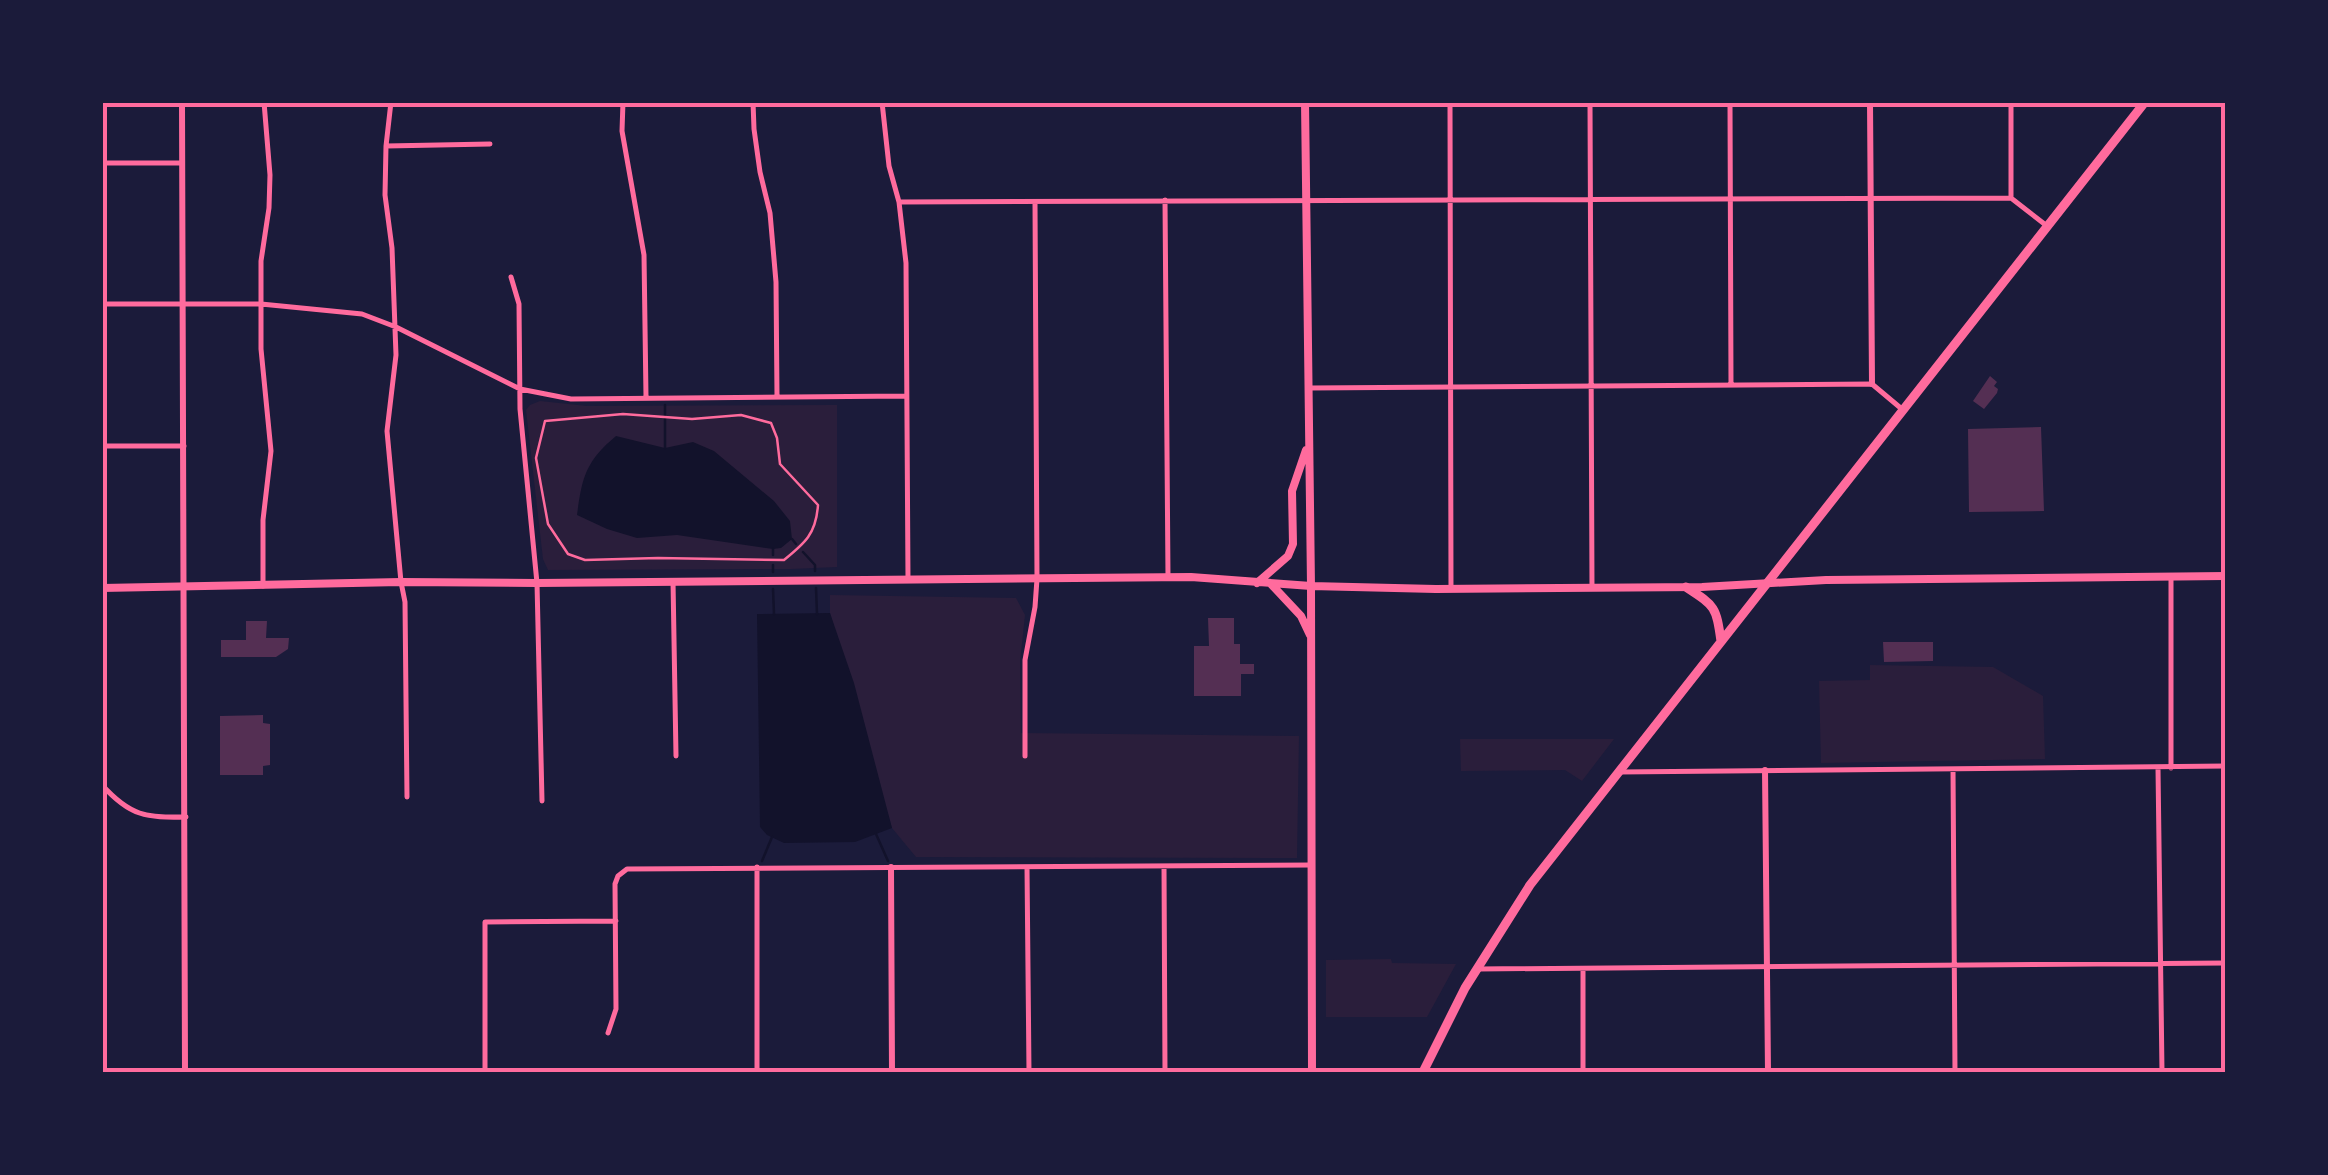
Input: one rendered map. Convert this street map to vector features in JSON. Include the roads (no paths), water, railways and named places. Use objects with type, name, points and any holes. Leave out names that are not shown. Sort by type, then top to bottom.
[{"type":"main road","points":[[1305,102],[1312,638],[1312,1072]]},
{"type":"main road","points":[[1422,1072],[1476,969],[1530,885],[2145,102]]},
{"type":"main road","points":[[1257,583],[1288,556],[1293,544],[1292,491],[1310,441]]},
{"type":"main road","points":[[102,588],[1192,577],[1311,586],[1592,588],[1826,580],[2226,576]]},
{"type":"main road","points":[[1271,584],[1301,616],[1312,638]]},
{"type":"main road","points":[[1686,587],[1714,607],[1722,640]]},
{"type":"street","points":[[182,102],[186,1072]]},
{"type":"street","points":[[263,586],[263,520],[271,452],[261,349],[261,261],[270,175],[264,102]]},
{"type":"street","points":[[391,102],[384,195],[392,248],[396,355],[387,430],[405,602],[407,797]]},
{"type":"street","points":[[622,102],[622,131],[644,254],[646,398]]},
{"type":"street","points":[[754,102],[754,128],[770,213],[776,282],[777,396]]},
{"type":"street","points":[[882,102],[906,263],[908,579]]},
{"type":"street","points":[[1450,102],[1451,588]]},
{"type":"street","points":[[1590,102],[1592,588]]},
{"type":"street","points":[[1730,102],[1731,385]]},
{"type":"street","points":[[1870,102],[1872,384]]},
{"type":"street","points":[[2010,102],[2011,198]]},
{"type":"street","points":[[386,146],[490,144]]},
{"type":"street","points":[[102,164],[182,163]]},
{"type":"street","points":[[899,202],[2011,198],[2048,226]]},
{"type":"street","points":[[1165,200],[1168,578]]},
{"type":"street","points":[[1025,756],[1026,660],[1037,578],[1034,202]]},
{"type":"street","points":[[511,277],[519,304],[522,438],[538,583],[542,801]]},
{"type":"street","points":[[102,304],[261,304],[362,314],[520,388],[571,399],[906,396]]},
{"type":"street","points":[[1309,388],[1872,384],[1904,410]]},
{"type":"street","points":[[102,446],[184,446]]},
{"type":"street","points":[[2170,576],[2171,768]]},
{"type":"street","points":[[673,581],[676,756]]},
{"type":"street","points":[[1617,772],[2226,766]]},
{"type":"street","points":[[2158,768],[2162,1072]]},
{"type":"street","points":[[1953,769],[1955,1072]]},
{"type":"street","points":[[1765,770],[1768,1072]]},
{"type":"street","points":[[102,785],[121,805],[140,815],[186,817]]},
{"type":"street","points":[[608,1033],[616,1008],[615,884],[627,869],[1312,865]]},
{"type":"street","points":[[891,866],[892,1072]]},
{"type":"street","points":[[1027,866],[1029,1072]]},
{"type":"street","points":[[1164,866],[1165,1072]]},
{"type":"street","points":[[757,867],[757,1072]]},
{"type":"street","points":[[485,1072],[484,922],[616,921]]},
{"type":"street","points":[[1476,969],[2226,964]]},
{"type":"street","points":[[1582,969],[1583,1072]]},
{"type":"waterway","points":[[665,405],[665,448]]},
{"type":"waterway","points":[[792,539],[796,544]]},
{"type":"waterway","points":[[773,549],[773,555]]},
{"type":"waterway","points":[[803,552],[815,565],[815,571]]},
{"type":"waterway","points":[[773,565],[773,572]]},
{"type":"waterway","points":[[816,588],[817,614]]},
{"type":"waterway","points":[[773,589],[774,614]]},
{"type":"waterway","points":[[876,834],[888,861]]},
{"type":"waterway","points":[[762,861],[772,837]]}]
